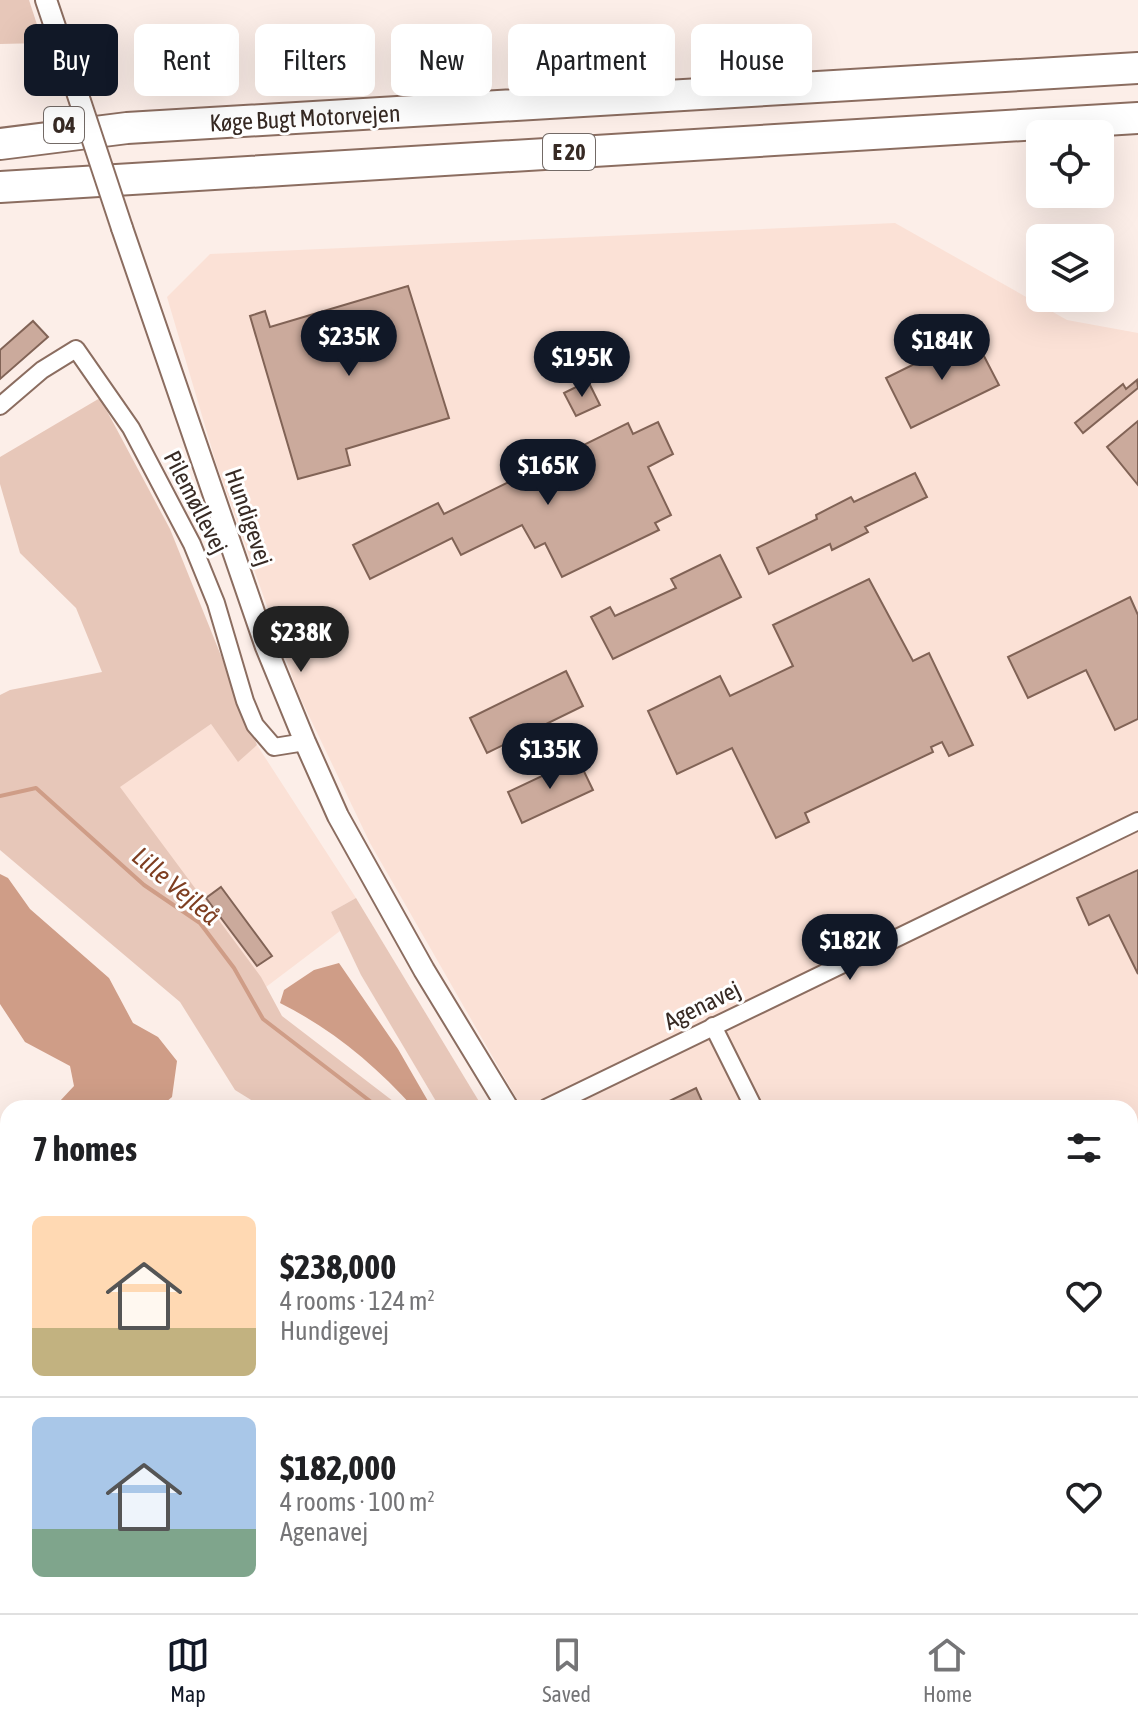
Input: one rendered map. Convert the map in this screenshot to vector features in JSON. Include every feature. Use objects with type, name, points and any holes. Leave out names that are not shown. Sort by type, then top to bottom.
[{"type":"highway","name":"Køge Bugt Motorvejen","points":[[0,144],[127,128],[1138,68]]},
{"type":"highway","name":"Køge Bugt Motorvejen","points":[[0,187],[1138,118]]},
{"type":"highway","name":"O4","points":[[0,123],[127,128]]},
{"type":"street","name":"Hundigevej","points":[[46,0],[266,647],[305,742],[338,816],[424,970],[503,1100]]},
{"type":"street","name":"Pilemøllevej","points":[[0,406],[42,370],[76,349],[131,428],[192,544],[216,603],[255,725],[274,747],[305,742]]},
{"type":"street","name":"Agenavej","points":[[562,1100],[1138,821]]},
{"type":"street","points":[[713,1026],[750,1100]]},
{"type":"shaded area","points":[[0,0],[29,0],[37,24],[24,24],[24,43],[0,44]]},
{"type":"shaded area","points":[[895,223],[1026,297],[1026,312],[1053,312],[1067,320],[1138,333],[1138,1100],[517,1100],[370,843],[298,693],[216,463],[167,297],[210,254]]},
{"type":"shaded area","points":[[100,398],[170,529],[257,745],[238,762],[211,724],[120,787],[261,977],[282,1016],[392,1100],[251,1100],[235,1090],[180,1002],[0,850],[0,695],[10,690],[102,672],[76,608],[20,553],[0,484],[0,457]]},
{"type":"shaded area","points":[[211,724],[238,761],[257,745],[356,898],[331,912],[340,931],[266,987],[119,787]]},
{"type":"shaded area","points":[[0,874],[8,878],[30,909],[109,978],[133,1023],[158,1037],[177,1061],[172,1097],[168,1100],[61,1100],[74,1086],[70,1066],[25,1042],[0,1004]]},
{"type":"shaded area","points":[[356,898],[478,1100],[435,1100],[361,975],[331,912]]},
{"type":"shaded area","points":[[339,963],[398,1049],[427,1100],[406,1100],[352,1049],[280,1003],[284,990],[314,970]]},
{"type":"building","points":[[408,286],[449,418],[346,449],[350,465],[298,479],[250,316],[265,311],[270,327]]},
{"type":"building","points":[[33,321],[48,337],[0,379],[0,350]]},
{"type":"building","points":[[973,335],[999,385],[911,428],[886,378]]},
{"type":"building","points":[[1137,380],[1138,388],[1083,433],[1075,423],[1123,384],[1126,389]]},
{"type":"building","points":[[588,381],[600,405],[576,416],[564,393]]},
{"type":"building","points":[[1138,421],[1138,485],[1107,447]]},
{"type":"building","points":[[658,422],[673,454],[648,467],[671,515],[655,523],[659,530],[562,577],[545,543],[535,548],[522,525],[461,555],[452,538],[370,579],[353,545],[438,503],[444,514],[628,423],[633,434]]},
{"type":"building","points":[[915,473],[927,497],[865,527],[868,532],[832,550],[830,544],[769,574],[757,548],[817,519],[816,515],[851,497],[854,502]]},
{"type":"building","points":[[720,555],[741,597],[613,659],[591,617],[610,607],[615,616],[676,588],[671,579]]},
{"type":"building","points":[[869,579],[913,661],[929,653],[973,745],[949,756],[942,742],[931,747],[933,752],[805,813],[809,822],[776,838],[732,748],[677,774],[648,711],[720,676],[730,696],[793,666],[773,625]]},
{"type":"building","points":[[1130,597],[1138,615],[1138,719],[1115,730],[1086,670],[1028,698],[1008,657]]},
{"type":"building","points":[[566,671],[583,706],[487,753],[470,718]]},
{"type":"building","points":[[578,759],[593,790],[522,823],[508,792]]},
{"type":"building","points":[[1138,870],[1138,974],[1109,915],[1089,925],[1077,898]]},
{"type":"building","points":[[221,887],[272,956],[257,966],[206,898]]},
{"type":"building","points":[[696,1088],[701,1100],[671,1100]]},
{"type":"waterway","name":"Lille Vejleå","points":[[0,796],[36,788],[144,885],[200,923],[234,968],[263,1019],[369,1100]]}]
